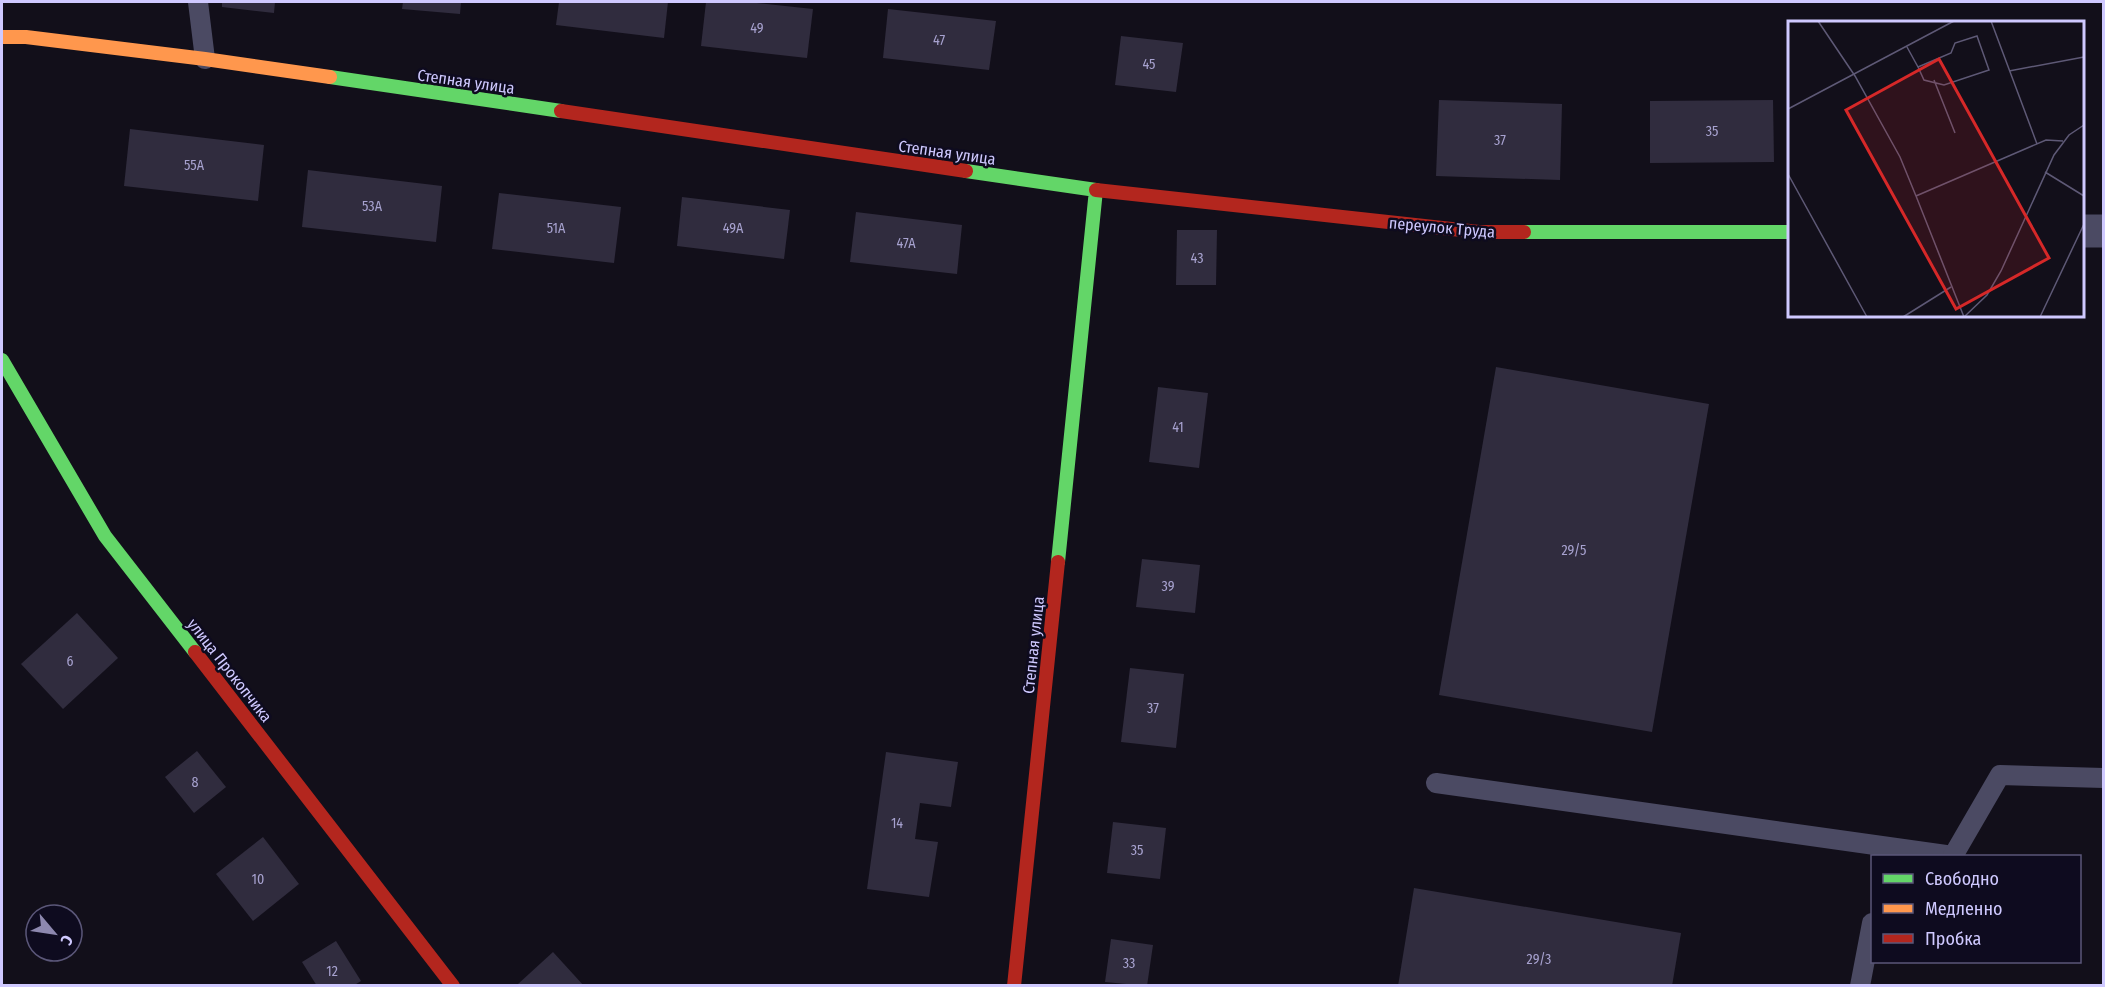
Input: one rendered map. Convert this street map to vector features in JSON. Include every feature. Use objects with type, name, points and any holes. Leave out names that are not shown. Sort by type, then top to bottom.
[{"type":"street","name":"Степная улица","points":[[2,37],[26,37],[205,59],[1096,190],[1014,986]]},
{"type":"street","name":"переулок Труда","points":[[1096,190],[1479,232],[1788,231]]},
{"type":"street","points":[[2084,231],[2103,231]]},
{"type":"street","name":"улица Прокопчика","points":[[2,360],[105,536],[453,986]]},
{"type":"lane","points":[[198,2],[205,59]]},
{"type":"lane","points":[[1954,855],[2000,775],[2103,778]]},
{"type":"lane","points":[[1436,783],[1946,855]]},
{"type":"lane","points":[[1860,986],[1871,928]]},
{"type":"building","points":[[222,2],[275,2],[274,13],[222,7]]},
{"type":"building","points":[[403,2],[461,2],[460,14],[402,9]]},
{"type":"building","points":[[559,2],[668,2],[664,38],[556,25]]},
{"type":"building","points":[[706,2],[747,2],[813,9],[807,58],[701,46]]},
{"type":"building","points":[[888,9],[996,21],[989,70],[883,58]]},
{"type":"building","points":[[1121,36],[1183,43],[1176,92],[1115,85]]},
{"type":"building","points":[[1439,100],[1562,104],[1560,180],[1436,176]]},
{"type":"building","points":[[1773,100],[1774,162],[1650,163],[1650,101]]},
{"type":"building","points":[[130,129],[264,145],[258,201],[124,186]]},
{"type":"building","points":[[308,170],[442,186],[436,242],[302,227]]},
{"type":"building","points":[[499,193],[621,207],[614,263],[492,249]]},
{"type":"building","points":[[682,197],[790,210],[784,259],[677,246]]},
{"type":"building","points":[[856,212],[962,225],[957,274],[850,262]]},
{"type":"building","points":[[1177,230],[1217,230],[1216,285],[1176,285]]},
{"type":"building","points":[[1496,367],[1709,404],[1652,732],[1439,695]]},
{"type":"building","points":[[1158,387],[1208,393],[1199,468],[1149,462]]},
{"type":"building","points":[[1142,559],[1200,565],[1195,613],[1136,607]]},
{"type":"building","points":[[77,613],[118,658],[63,709],[21,664]]},
{"type":"building","points":[[1130,668],[1184,674],[1176,748],[1121,742]]},
{"type":"building","points":[[197,751],[226,787],[194,813],[165,777]]},
{"type":"building","points":[[886,752],[958,762],[951,807],[920,803],[915,839],[938,842],[929,897],[867,889]]},
{"type":"building","points":[[1113,822],[1166,828],[1160,879],[1107,873]]},
{"type":"building","points":[[263,837],[299,884],[253,921],[216,874]]},
{"type":"building","points":[[1414,888],[1681,933],[1672,986],[1398,986]]},
{"type":"building","points":[[1111,939],[1153,945],[1147,986],[1105,982]]},
{"type":"building","points":[[336,941],[361,981],[353,986],[317,986],[302,962]]},
{"type":"building","points":[[553,952],[584,986],[519,986],[518,984]]},
{"type":"traffic: fast","points":[[330,77],[561,111]]},
{"type":"traffic: fast","points":[[966,171],[1096,190],[1058,562]]},
{"type":"traffic: fast","points":[[1524,232],[1788,232]]},
{"type":"traffic: fast","points":[[2,360],[105,536],[195,652]]},
{"type":"traffic: slow","points":[[2,37],[26,37],[330,77]]},
{"type":"traffic: jam","points":[[561,111],[966,171]]},
{"type":"traffic: jam","points":[[1096,190],[1479,232],[1524,232]]},
{"type":"traffic: jam","points":[[1014,986],[1058,562]]},
{"type":"traffic: jam","points":[[195,652],[453,986]]}]
